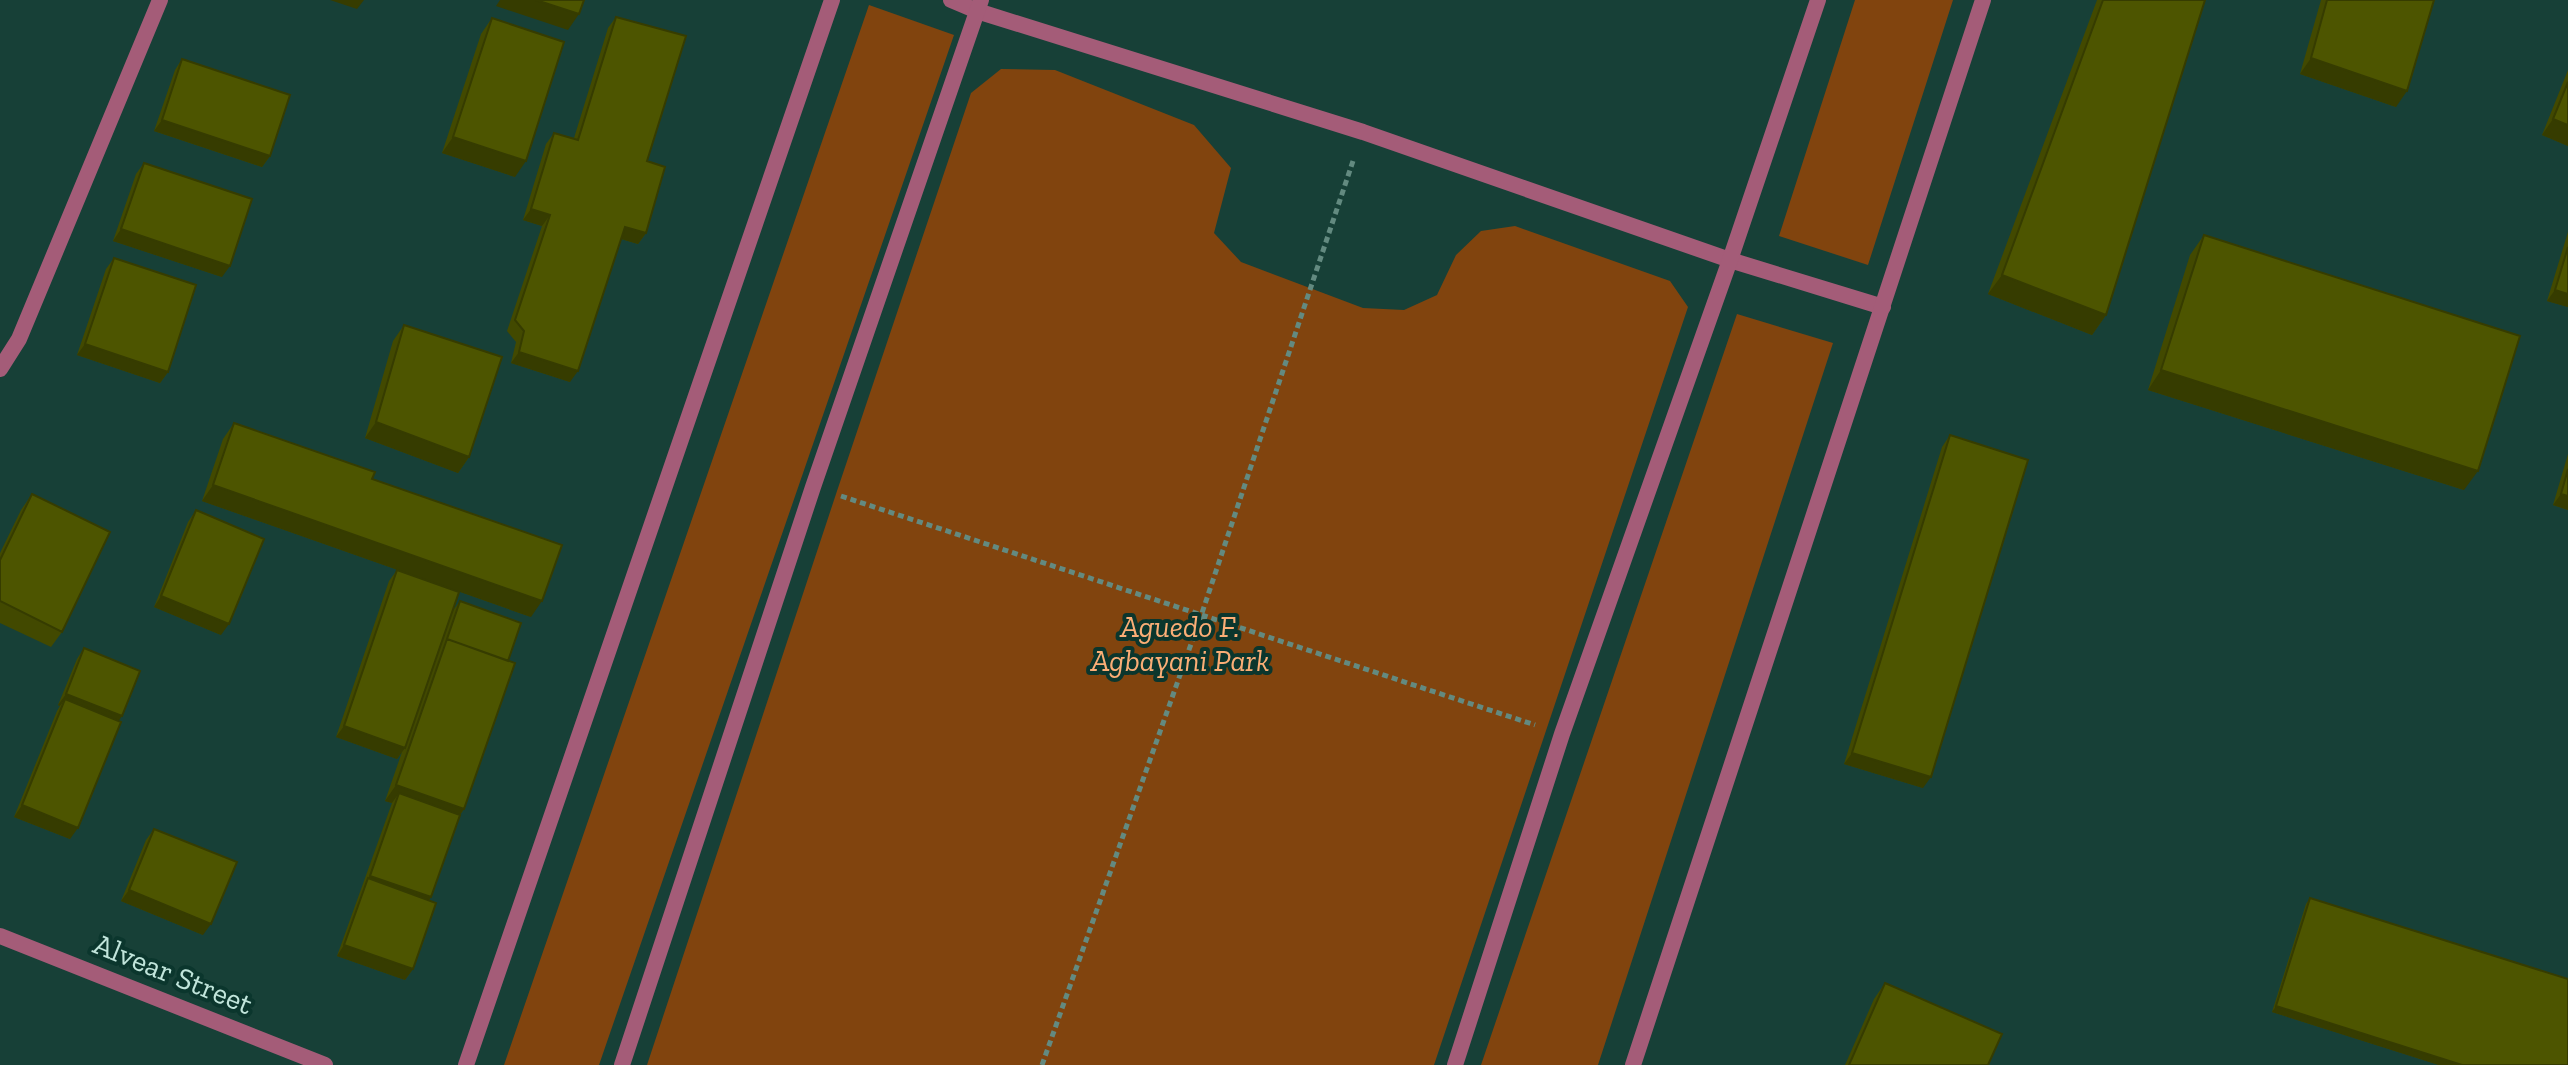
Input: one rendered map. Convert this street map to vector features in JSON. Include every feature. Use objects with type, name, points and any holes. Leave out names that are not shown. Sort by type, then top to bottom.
[{"type":"street","points":[[0,369],[19,339],[160,0]]},
{"type":"street","points":[[466,1065],[832,0]]},
{"type":"street","points":[[951,0],[979,5],[1363,132],[1730,260],[1883,307]]},
{"type":"street","points":[[1455,1065],[1562,734],[1730,260],[1818,0]]},
{"type":"street","points":[[1633,1065],[1983,0]]},
{"type":"street","points":[[622,1065],[813,487],[979,5]]},
{"type":"street","name":"Alvear Street","points":[[0,936],[325,1065]]},
{"type":"path","points":[[1042,1065],[1202,613],[1363,132]]},
{"type":"path","points":[[813,487],[1562,734]]},
{"type":"green space","points":[[1855,0],[1953,0],[1868,265],[1779,236]]},
{"type":"green space","points":[[869,5],[954,35],[599,1065],[504,1065]]},
{"type":"green space","name":"Aguedo F. Agbayani Park","points":[[1001,69],[1055,70],[1194,125],[1231,168],[1214,233],[1241,262],[1363,308],[1404,310],[1437,295],[1456,255],[1481,231],[1515,226],[1670,281],[1688,307],[1434,1065],[647,1065],[971,93]]},
{"type":"green space","points":[[1737,314],[1833,343],[1598,1065],[1481,1065]]},
{"type":"building","points":[[536,0],[584,0],[579,14]]},
{"type":"building","points":[[2103,0],[2205,0],[2106,315],[2002,275]]},
{"type":"building","points":[[2327,0],[2434,0],[2407,91],[2311,58]]},
{"type":"building","points":[[616,17],[686,36],[647,161],[665,167],[646,233],[625,227],[578,371],[519,352],[524,331],[515,320],[550,215],[531,209],[554,133],[578,140]]},
{"type":"building","points":[[492,18],[564,42],[526,161],[453,137]]},
{"type":"building","points":[[182,59],[290,95],[270,156],[162,120]]},
{"type":"building","points":[[2568,82],[2568,125],[2553,119]]},
{"type":"building","points":[[144,163],[252,199],[230,266],[121,229]]},
{"type":"building","points":[[2204,235],[2520,336],[2478,471],[2161,370]]},
{"type":"building","points":[[2568,247],[2568,294],[2555,290]]},
{"type":"building","points":[[114,258],[196,285],[168,372],[85,344]]},
{"type":"building","points":[[404,325],[502,357],[469,457],[376,422]]},
{"type":"building","points":[[234,423],[375,472],[372,479],[562,545],[542,601],[213,485]]},
{"type":"building","points":[[1950,435],[2028,460],[1931,777],[1852,753]]},
{"type":"building","points":[[2568,469],[2568,496],[2561,494]]},
{"type":"building","points":[[32,494],[110,532],[62,632],[0,601],[0,560]]},
{"type":"building","points":[[196,510],[264,539],[229,624],[161,596]]},
{"type":"building","points":[[397,570],[459,592],[405,748],[344,726]]},
{"type":"building","points":[[460,601],[521,623],[508,661],[447,639]]},
{"type":"building","points":[[447,639],[515,663],[464,809],[396,785]]},
{"type":"building","points":[[84,648],[140,671],[122,716],[66,694]]},
{"type":"building","points":[[65,699],[121,722],[78,828],[22,805]]},
{"type":"building","points":[[399,793],[460,815],[431,897],[370,876]]},
{"type":"building","points":[[154,829],[237,862],[211,924],[129,890]]},
{"type":"building","points":[[368,878],[436,903],[413,969],[344,945]]},
{"type":"building","points":[[2310,898],[2568,979],[2568,1065],[2462,1065],[2276,1006]]},
{"type":"building","points":[[1885,983],[2002,1034],[1988,1065],[1849,1065]]}]
